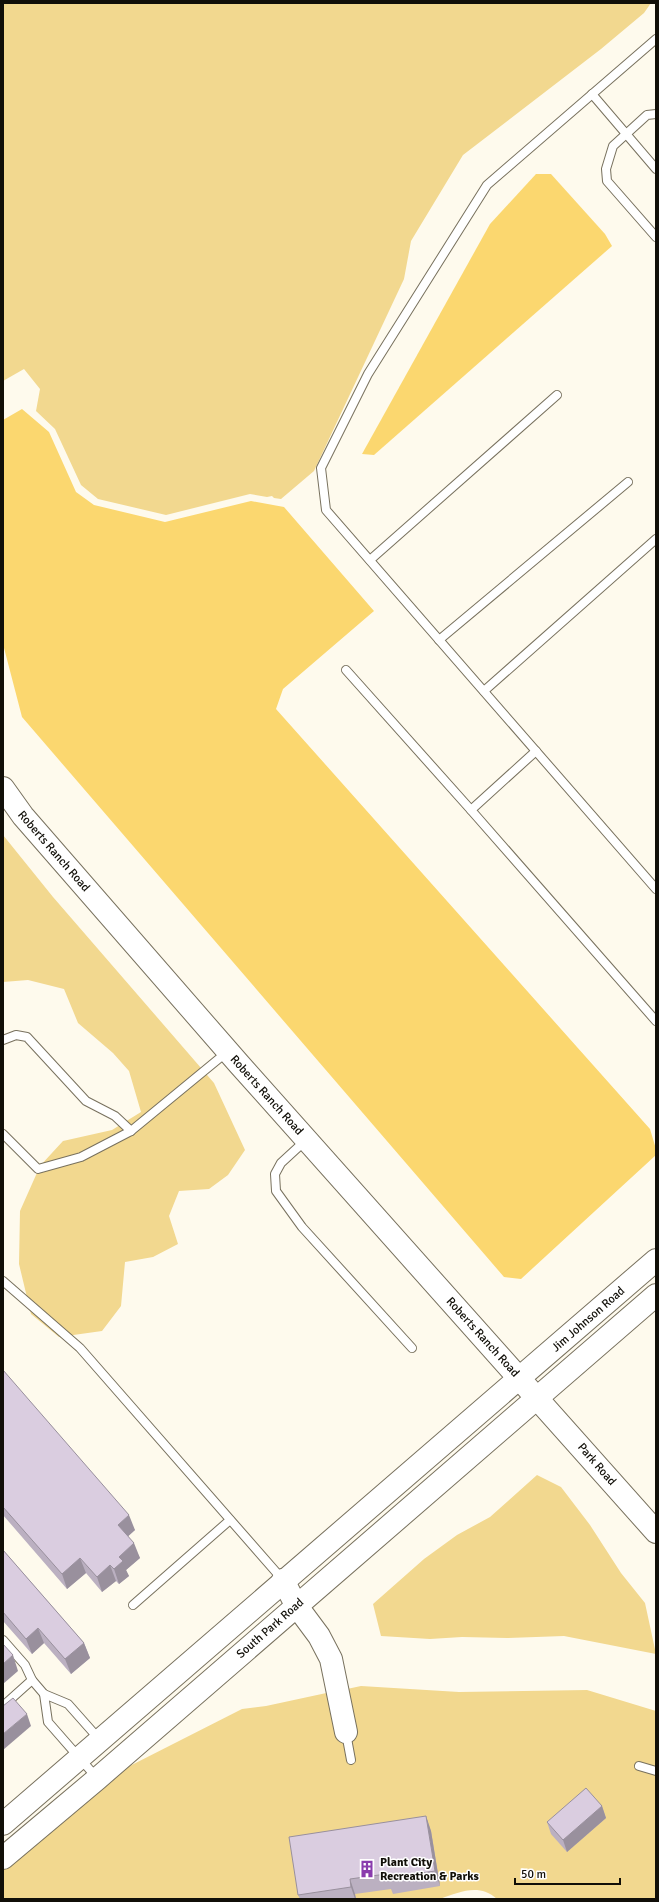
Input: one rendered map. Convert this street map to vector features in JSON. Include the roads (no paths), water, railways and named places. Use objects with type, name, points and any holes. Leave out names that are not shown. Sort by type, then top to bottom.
[{"type":"main road","name":"Roberts Ranch Road","points":[[3,788],[23,816],[228,1051],[528,1388]]},
{"type":"main road","name":"Jim Johnson Road","points":[[528,1388],[656,1260]]},
{"type":"main road","points":[[528,1388],[656,1278]]},
{"type":"main road","points":[[528,1388],[656,1295]]},
{"type":"main road","name":"South Park Road","points":[[3,1824],[88,1769],[137,1743],[289,1591],[388,1526],[528,1388]]},
{"type":"main road","name":"South Park Road","points":[[3,1858],[88,1769],[100,1740],[289,1591],[528,1388]]},
{"type":"main road","name":"Park Road","points":[[528,1388],[656,1532]]},
{"type":"main road","points":[[289,1591],[319,1636],[331,1659],[346,1732]]},
{"type":"main road","points":[[3,1846],[85,1776],[88,1769]]},
{"type":"lane","points":[[656,39],[487,185],[368,374],[321,468],[326,510],[656,889]]},
{"type":"lane","points":[[592,94],[656,169]]},
{"type":"lane","points":[[656,114],[647,115],[625,133],[613,146],[606,169],[607,181],[656,237]]},
{"type":"lane","points":[[370,560],[557,395]]},
{"type":"lane","points":[[439,640],[628,482]]},
{"type":"lane","points":[[484,691],[656,539]]},
{"type":"lane","points":[[346,670],[656,1021]]},
{"type":"lane","points":[[471,810],[536,751]]},
{"type":"lane","points":[[3,1040],[16,1035],[27,1037],[86,1101],[115,1116],[131,1131]]},
{"type":"lane","points":[[3,1134],[38,1170],[81,1157],[131,1131],[228,1051]]},
{"type":"lane","points":[[306,1140],[281,1163],[275,1174],[276,1191],[302,1227],[412,1348]]},
{"type":"lane","points":[[3,1281],[80,1348],[230,1520],[289,1591]]},
{"type":"lane","points":[[133,1605],[230,1520]]},
{"type":"lane","points":[[3,1640],[25,1665],[32,1680],[44,1694],[68,1704],[100,1740]]},
{"type":"lane","points":[[3,1706],[32,1680]]},
{"type":"lane","points":[[44,1694],[48,1722],[88,1769]]},
{"type":"lane","points":[[346,1732],[351,1760]]},
{"type":"lane","points":[[639,1766],[656,1771]]},
{"type":"place","name":"Plant City Recreation & Parks","points":[[367,1869]]}]
